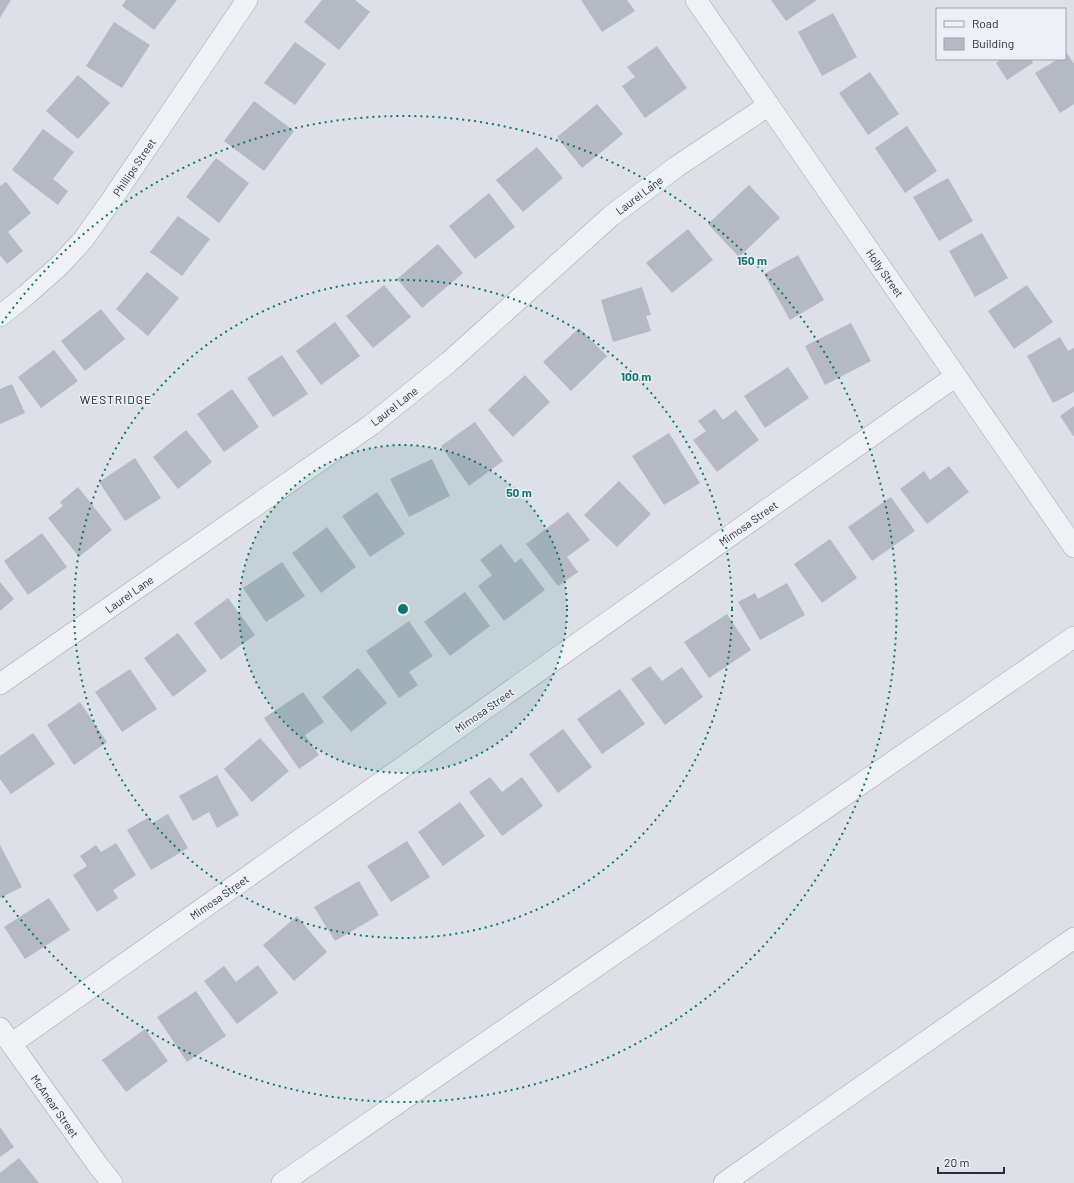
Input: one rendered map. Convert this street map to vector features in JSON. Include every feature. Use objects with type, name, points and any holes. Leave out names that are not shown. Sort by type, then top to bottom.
[{"type":"street","name":"Phillips Street","points":[[0,316],[58,266],[83,240],[247,0]]},
{"type":"street","name":"Holly Street","points":[[696,0],[1074,547]]},
{"type":"street","name":"Laurel Lane","points":[[0,684],[371,425],[449,362],[611,216],[676,167],[769,105]]},
{"type":"street","name":"Mimosa Street","points":[[6,1036],[956,376]]},
{"type":"street","points":[[282,1183],[1074,637]]},
{"type":"street","points":[[724,1183],[1074,938]]},
{"type":"street","name":"McAnear Street","points":[[6,1036],[112,1183]]},
{"type":"building","points":[[0,0],[11,0],[0,18]]},
{"type":"building","points":[[126,0],[177,0],[154,30],[122,6]]},
{"type":"building","points":[[322,0],[355,0],[370,12],[339,50],[304,22]]},
{"type":"building","points":[[581,0],[627,0],[635,11],[602,32]]},
{"type":"building","points":[[771,0],[817,0],[786,21]]},
{"type":"building","points":[[833,13],[857,57],[822,76],[798,32]]},
{"type":"building","points":[[114,22],[150,45],[122,88],[86,66]]},
{"type":"building","points":[[295,42],[326,64],[295,105],[264,83]]},
{"type":"building","points":[[657,46],[687,88],[645,118],[622,86],[635,77],[627,67]]},
{"type":"building","points":[[1067,53],[1074,64],[1074,104],[1060,113],[1035,73],[1056,60],[1066,60]]},
{"type":"building","points":[[1000,60],[1032,60],[1033,63],[1007,80],[996,63]]},
{"type":"building","points":[[870,72],[899,114],[868,135],[839,93]]},
{"type":"building","points":[[78,75],[110,103],[78,139],[46,111]]},
{"type":"building","points":[[254,101],[294,131],[264,171],[224,141]]},
{"type":"building","points":[[597,104],[623,134],[582,168],[557,137]]},
{"type":"building","points":[[907,126],[937,171],[905,193],[875,148]]},
{"type":"building","points":[[43,129],[74,152],[53,179],[68,191],[58,205],[12,170]]},
{"type":"building","points":[[537,147],[563,178],[523,212],[496,180]]},
{"type":"building","points":[[216,158],[249,183],[219,223],[186,197]]},
{"type":"building","points":[[948,178],[973,221],[939,241],[913,197]]},
{"type":"building","points":[[6,182],[31,213],[8,232],[23,251],[7,264],[0,255],[0,186]]},
{"type":"building","points":[[749,185],[780,218],[739,257],[708,224]]},
{"type":"building","points":[[489,193],[515,227],[475,259],[449,226]]},
{"type":"building","points":[[178,216],[210,239],[182,276],[150,252]]},
{"type":"building","points":[[688,229],[713,260],[672,293],[646,263]]},
{"type":"building","points":[[982,233],[1008,278],[975,297],[949,251]]},
{"type":"building","points":[[438,244],[463,273],[422,308],[397,279]]},
{"type":"building","points":[[798,255],[824,300],[790,320],[764,274]]},
{"type":"building","points":[[147,272],[179,298],[148,336],[116,309]]},
{"type":"building","points":[[384,285],[411,317],[373,348],[346,316]]},
{"type":"building","points":[[1027,285],[1053,322],[1014,349],[988,311]]},
{"type":"building","points":[[642,287],[651,315],[646,316],[651,331],[613,342],[601,300]]},
{"type":"building","points":[[101,309],[125,339],[85,371],[61,341]]},
{"type":"building","points":[[335,322],[360,356],[321,385],[296,351]]},
{"type":"building","points":[[851,323],[871,361],[825,385],[805,346]]},
{"type":"building","points":[[579,328],[607,356],[571,391],[543,362]]},
{"type":"building","points":[[1060,337],[1068,351],[1074,348],[1074,392],[1053,403],[1027,356]]},
{"type":"building","points":[[54,350],[78,381],[41,408],[18,377]]},
{"type":"building","points":[[282,355],[308,394],[273,417],[247,378]]},
{"type":"building","points":[[788,367],[809,398],[765,428],[744,396]]},
{"type":"building","points":[[525,375],[550,402],[513,437],[488,410]]},
{"type":"building","points":[[12,384],[25,413],[0,424],[0,389]]},
{"type":"building","points":[[232,389],[259,427],[224,452],[197,414]]},
{"type":"building","points":[[1074,406],[1074,437],[1060,416]]},
{"type":"building","points":[[715,409],[723,420],[736,410],[759,440],[717,472],[693,440],[706,431],[698,421]]},
{"type":"building","points":[[475,422],[503,461],[469,486],[441,446]]},
{"type":"building","points":[[186,430],[212,462],[178,489],[153,457]]},
{"type":"building","points":[[669,433],[700,483],[664,505],[632,456]]},
{"type":"building","points":[[135,458],[161,498],[125,521],[99,482]]},
{"type":"building","points":[[432,459],[450,496],[409,517],[390,479]]},
{"type":"building","points":[[949,466],[969,492],[927,524],[900,489],[924,471],[930,480]]},
{"type":"building","points":[[619,481],[651,514],[617,547],[584,515]]},
{"type":"building","points":[[78,487],[112,530],[79,557],[48,518],[63,506],[60,502]]},
{"type":"building","points":[[377,492],[405,534],[370,557],[342,516]]},
{"type":"building","points":[[891,497],[915,531],[872,561],[848,527]]},
{"type":"building","points":[[568,512],[590,540],[567,557],[578,572],[558,586],[526,544]]},
{"type":"building","points":[[327,527],[356,567],[321,593],[292,553]]},
{"type":"building","points":[[42,533],[67,567],[28,595],[4,561]]},
{"type":"building","points":[[830,539],[857,578],[822,603],[794,564]]},
{"type":"building","points":[[501,544],[515,563],[521,558],[545,590],[504,621],[478,586],[492,575],[480,560]]},
{"type":"building","points":[[282,562],[305,596],[266,622],[243,588]]},
{"type":"building","points":[[0,582],[14,599],[0,611]]},
{"type":"building","points":[[787,583],[805,615],[760,640],[738,602],[755,593],[758,599]]},
{"type":"building","points":[[465,592],[490,626],[450,656],[424,622]]},
{"type":"building","points":[[228,598],[255,635],[221,660],[194,623]]},
{"type":"building","points":[[727,614],[751,650],[709,678],[684,642]]},
{"type":"building","points":[[409,621],[433,656],[409,672],[418,685],[399,698],[366,651]]},
{"type":"building","points":[[178,633],[207,671],[173,697],[144,658]]},
{"type":"building","points":[[650,666],[662,681],[682,667],[703,697],[665,725],[631,679]]},
{"type":"building","points":[[358,668],[387,703],[351,732],[322,697]]},
{"type":"building","points":[[130,669],[157,709],[122,732],[95,692]]},
{"type":"building","points":[[620,689],[645,724],[602,754],[577,719]]},
{"type":"building","points":[[303,692],[324,722],[305,735],[319,755],[299,769],[264,718]]},
{"type":"building","points":[[80,702],[107,742],[74,765],[47,725]]},
{"type":"building","points":[[563,729],[592,767],[558,793],[529,754]]},
{"type":"building","points":[[33,733],[55,764],[11,794],[0,779],[0,756]]},
{"type":"building","points":[[260,738],[289,771],[252,802],[224,769]]},
{"type":"building","points":[[217,775],[239,815],[217,828],[209,812],[193,821],[179,796]]},
{"type":"building","points":[[490,777],[502,792],[522,777],[543,806],[502,836],[469,792]]},
{"type":"building","points":[[460,802],[485,836],[443,866],[418,832]]},
{"type":"building","points":[[168,814],[188,848],[151,870],[127,830],[149,817],[152,823]]},
{"type":"building","points":[[407,841],[430,877],[391,902],[367,866]]},
{"type":"building","points":[[116,843],[136,875],[113,890],[118,898],[97,912],[73,875],[87,866],[80,856],[96,845],[101,852]]},
{"type":"building","points":[[0,845],[22,887],[0,898]]},
{"type":"building","points":[[359,881],[379,915],[335,941],[314,907]]},
{"type":"building","points":[[49,898],[70,930],[25,959],[4,927]]},
{"type":"building","points":[[297,916],[327,952],[294,981],[263,945]]},
{"type":"building","points":[[258,965],[278,993],[237,1024],[204,981],[224,966],[236,982]]},
{"type":"building","points":[[196,991],[226,1036],[187,1062],[157,1017]]},
{"type":"building","points":[[145,1029],[168,1061],[126,1092],[102,1060]]},
{"type":"building","points":[[0,1127],[14,1147],[0,1157]]},
{"type":"building","points":[[19,1158],[39,1183],[0,1183],[0,1173]]},
{"type":"district","name":"WESTRIDGE","points":[[116,399]]}]
